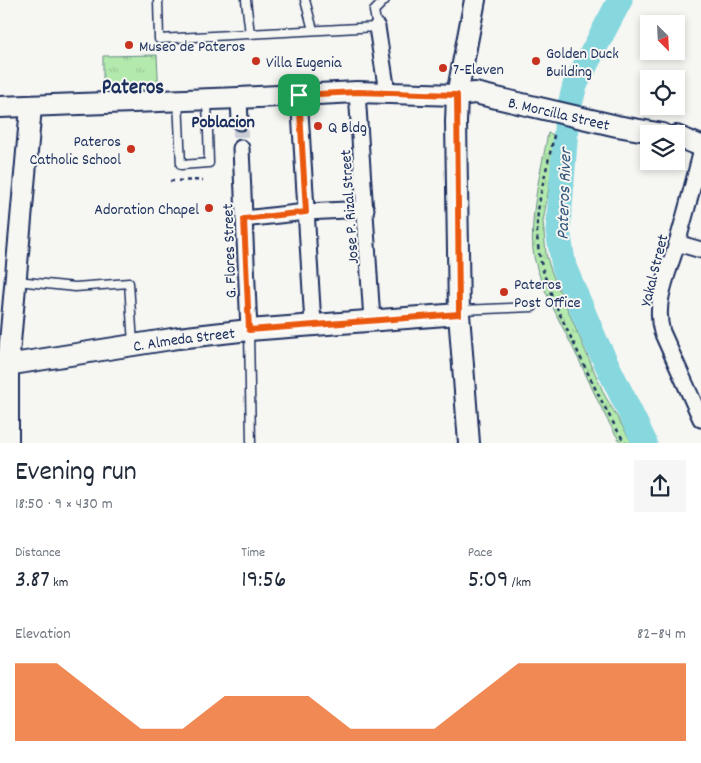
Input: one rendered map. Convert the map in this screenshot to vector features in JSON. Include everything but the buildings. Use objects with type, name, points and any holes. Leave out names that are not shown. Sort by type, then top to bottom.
[{"type":"main road","points":[[469,443],[459,312],[457,95],[475,0]]},
{"type":"main road","name":"B. Morcilla Street","points":[[0,107],[357,92],[457,95],[473,103],[537,113],[640,138]]},
{"type":"main road","points":[[8,443],[4,365],[15,281],[31,107]]},
{"type":"main road","name":"B. Morcilla Street","points":[[616,131],[640,133]]},
{"type":"main road","points":[[685,140],[701,146]]},
{"type":"main road","points":[[685,146],[701,146]]},
{"type":"main road","name":"C. Almeda Street","points":[[4,365],[133,344],[249,330],[459,312]]},
{"type":"street","points":[[377,27],[387,92]]},
{"type":"street","name":"Jose P. Rizal Street","points":[[357,92],[372,320]]},
{"type":"street","points":[[299,95],[313,324]]},
{"type":"street","points":[[239,98],[240,122]]},
{"type":"street","name":"G. Flores Street","points":[[241,148],[249,330]]},
{"type":"street","name":"Yakal Street","points":[[701,154],[658,311],[659,322],[701,418]]},
{"type":"street","points":[[244,219],[306,212],[366,209]]},
{"type":"street","points":[[677,243],[701,250]]},
{"type":"lane","points":[[158,0],[159,39],[377,27],[374,11],[385,0]]},
{"type":"lane","points":[[246,0],[250,34]]},
{"type":"lane","points":[[306,0],[313,30]]},
{"type":"lane","points":[[178,100],[181,165],[209,163],[207,99]]},
{"type":"lane","points":[[15,281],[75,287],[129,283],[133,344]]},
{"type":"lane","points":[[459,312],[533,307]]},
{"type":"lane","name":"G. Flores Street","points":[[249,330],[251,442]]},
{"type":"path","points":[[554,135],[538,210],[537,230],[543,274],[607,414],[625,443]]},
{"type":"path","points":[[170,181],[203,180]]},
{"type":"green space","points":[[157,55],[159,95],[103,97],[103,56]]},
{"type":"green space","points":[[548,133],[558,136],[543,222],[546,254],[551,271],[604,394],[632,443],[621,443],[608,421],[550,302],[535,262],[532,235],[533,221]]},
{"type":"waterway","name":"Pateros River","points":[[620,0],[575,85],[567,116],[558,231],[564,267],[595,340],[645,443]]},
{"type":"tunnel","points":[[240,122],[241,148]]},
{"type":"place","name":"Museo de Pateros","points":[[129,45]]},
{"type":"place","name":"Villa Eugenia","points":[[256,61]]},
{"type":"place","name":"Golden Duck Building","points":[[536,61]]},
{"type":"place","name":"7-Eleven","points":[[443,68]]},
{"type":"place","name":"Q Bldg","points":[[318,126]]},
{"type":"place","name":"Pateros Catholic School","points":[[131,149]]},
{"type":"place","name":"Adoration Chapel","points":[[209,208]]},
{"type":"place","name":"Pateros Post Office","points":[[504,292]]},
{"type":"district","name":"Pateros","points":[[133,86]]},
{"type":"district","name":"Poblacion","points":[[223,121]]},
{"type":"route","points":[[387,92],[457,95],[459,314],[249,330],[244,219],[306,212],[299,95],[387,92]]}]
